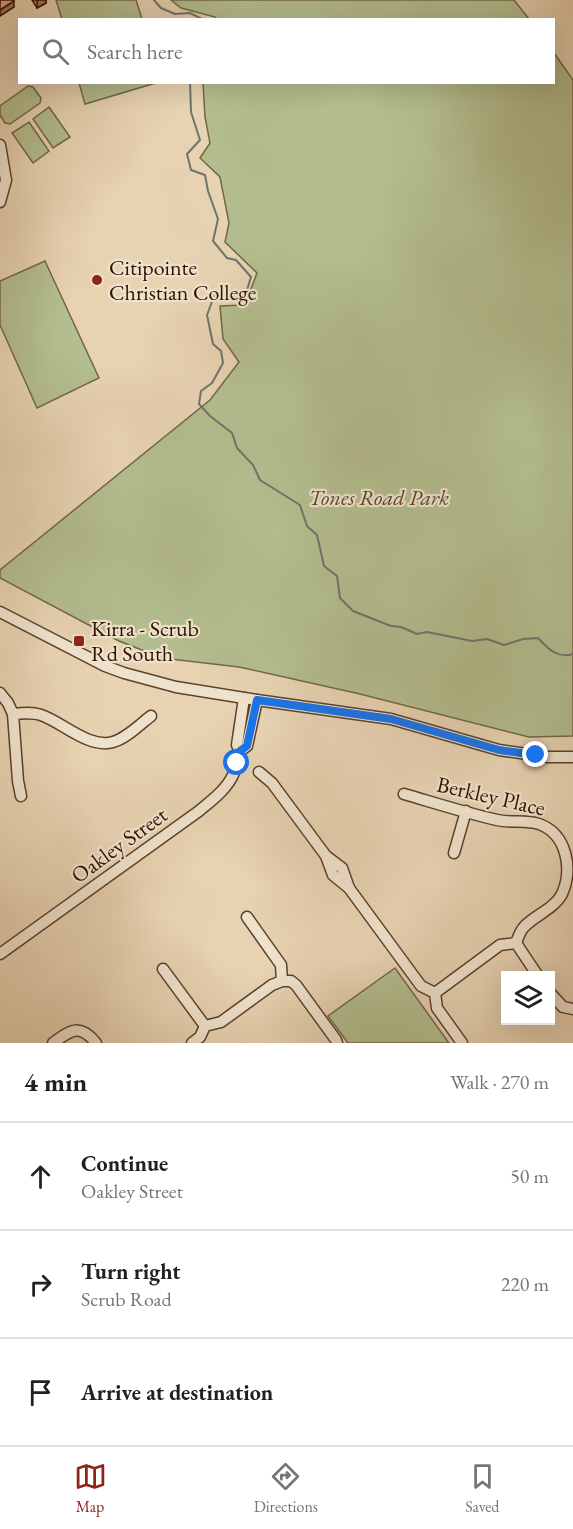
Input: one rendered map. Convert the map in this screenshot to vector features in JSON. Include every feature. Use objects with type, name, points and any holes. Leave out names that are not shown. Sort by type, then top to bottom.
[{"type":"street","points":[[0,145],[6,180],[0,202]]},
{"type":"street","points":[[0,612],[5,619],[44,633],[105,666],[176,687],[391,719],[499,750],[548,757],[573,757]]},
{"type":"street","points":[[0,693],[13,714],[21,796]]},
{"type":"street","name":"Oakley Street","points":[[240,751],[237,744],[244,698]]},
{"type":"street","name":"Oakley Street","points":[[0,954],[200,811],[216,797],[233,775],[240,751],[247,746],[257,700]]},
{"type":"street","points":[[13,714],[28,712],[39,714],[89,741],[101,743],[122,738],[151,716]]},
{"type":"street","points":[[259,772],[272,783],[326,856],[333,874],[349,888],[421,986],[435,993]]},
{"type":"street","name":"Berkley Place","points":[[404,794],[500,820],[537,824],[550,829],[558,837],[564,846],[568,865],[567,878],[561,895],[551,907],[522,928],[516,944]]},
{"type":"street","points":[[454,853],[466,811]]},
{"type":"street","points":[[247,917],[281,965],[282,981]]},
{"type":"street","points":[[435,993],[500,945],[516,944],[535,971]]},
{"type":"street","points":[[163,969],[205,1026]]},
{"type":"street","points":[[205,1026],[221,1022],[272,985],[282,981],[291,981],[337,1043]]},
{"type":"street","points":[[435,993],[437,1008],[462,1043]]},
{"type":"street","points":[[555,998],[563,1007],[573,1009]]},
{"type":"street","points":[[192,1043],[200,1037],[205,1026]]},
{"type":"street","points":[[53,1043],[72,1031],[81,1030],[91,1036],[96,1043]]},
{"type":"green space","points":[[56,0],[136,0],[142,18],[62,18]]},
{"type":"green space","points":[[171,0],[514,0],[528,18],[215,18],[181,8]]},
{"type":"green space","name":"Tones Road Park","points":[[555,54],[573,80],[573,736],[529,737],[360,694],[239,667],[162,658],[119,641],[0,578],[0,570],[210,400],[239,362],[223,339],[220,306],[245,305],[257,273],[225,242],[229,223],[220,177],[200,158],[210,143],[205,117],[203,84],[555,84]]},
{"type":"green space","points":[[79,84],[152,84],[85,104]]},
{"type":"green space","points":[[28,86],[33,87],[41,98],[40,103],[10,124],[5,123],[0,115],[0,106]]},
{"type":"green space","points":[[49,107],[70,137],[53,148],[33,119]]},
{"type":"green space","points":[[29,122],[49,151],[33,163],[12,133]]},
{"type":"green space","points":[[45,261],[99,378],[37,408],[0,325],[0,281]]},
{"type":"green space","points":[[395,968],[449,1043],[348,1043],[328,1016]]},
{"type":"building","points":[[0,0],[14,0],[14,1],[0,10]]},
{"type":"waterway","points":[[154,0],[161,8],[175,14],[190,13],[200,18]]},
{"type":"waterway","points":[[190,84],[191,112],[200,140],[187,154],[191,170],[205,175],[218,219],[213,241],[227,258],[236,260],[251,277],[247,290],[231,297],[215,294],[207,315],[213,344],[221,351],[223,363],[212,383],[201,391],[199,404],[232,433],[237,448],[253,465],[260,480],[300,505],[307,526],[317,535],[324,566],[337,576],[340,598],[353,611],[417,634],[427,632],[472,641],[487,639],[504,645],[523,639],[538,638],[558,654],[573,654]]},
{"type":"place","name":"Citipointe Christian College","points":[[97,280]]},
{"type":"place","name":"Kirra - Scrub Rd South","points":[[79,641]]},
{"type":"route","points":[[237,763],[240,751],[247,746],[257,700],[391,719],[499,750],[536,755]]}]
